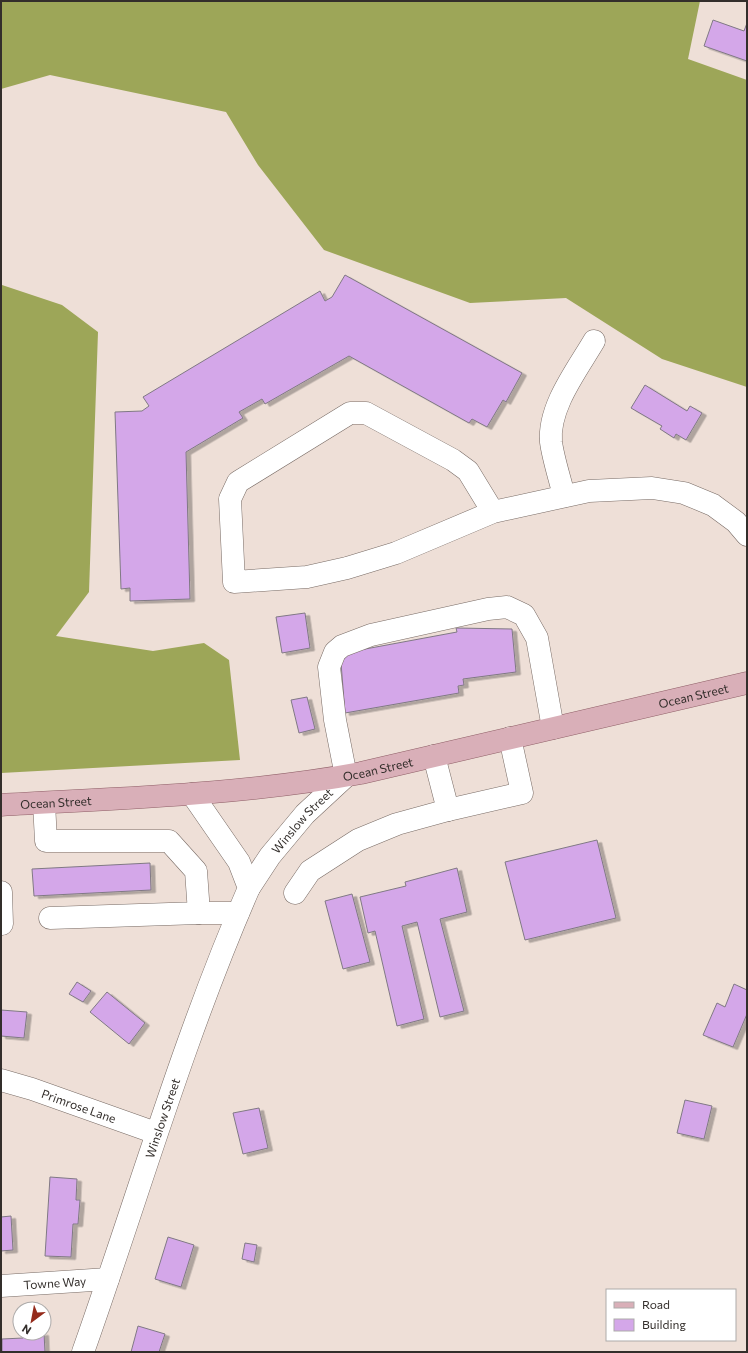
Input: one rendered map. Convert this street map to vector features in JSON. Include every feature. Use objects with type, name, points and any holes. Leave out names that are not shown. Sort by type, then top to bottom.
[{"type":"main road","name":"Ocean Street","points":[[1,805],[192,794],[305,783],[346,776],[747,683]]},
{"type":"street","points":[[564,496],[551,442],[552,420],[558,401],[594,341]]},
{"type":"street","points":[[493,512],[468,471],[453,460],[366,412],[350,413],[238,482],[230,499],[234,582],[307,577],[347,568],[396,553],[493,512],[589,491],[652,488],[684,493],[713,505],[736,522],[747,535]]},
{"type":"street","points":[[346,776],[335,720],[329,668],[335,652],[342,646],[371,635],[488,609],[506,607],[519,612],[524,615],[537,638],[553,728]]},
{"type":"street","points":[[294,892],[310,871],[358,840],[396,824],[522,793],[510,738]]},
{"type":"street","points":[[434,756],[448,810]]},
{"type":"street","name":"Winslow Street","points":[[83,1352],[179,1066],[229,934],[249,888],[270,856],[306,814],[346,776]]},
{"type":"street","points":[[192,794],[239,862],[249,888]]},
{"type":"street","points":[[44,803],[46,842],[169,841],[196,871],[200,913]]},
{"type":"street","points":[[1,892],[1,924]]},
{"type":"street","points":[[50,918],[238,913]]},
{"type":"street","name":"Primrose Lane","points":[[1,1080],[32,1089],[156,1133]]},
{"type":"street","name":"Towne Way","points":[[1,1286],[108,1279]]},
{"type":"green space","points":[[1,1],[700,1],[688,59],[747,80],[747,387],[662,359],[566,298],[470,303],[324,250],[258,165],[226,112],[50,75],[1,89]]},
{"type":"green space","points":[[2,285],[62,305],[98,332],[89,592],[56,636],[153,651],[204,643],[229,660],[240,760],[1,773]]},
{"type":"building","points":[[713,20],[744,31],[747,23],[747,61],[704,46]]},
{"type":"building","points":[[345,275],[522,373],[506,402],[503,400],[487,427],[472,419],[469,423],[349,356],[265,404],[262,399],[239,412],[243,418],[186,452],[190,599],[130,601],[130,588],[121,589],[115,412],[142,411],[149,406],[143,397],[320,291],[325,301],[332,297]]},
{"type":"building","points":[[645,385],[687,411],[690,406],[702,413],[686,440],[676,434],[674,438],[660,429],[662,426],[631,408]]},
{"type":"building","points":[[305,613],[310,648],[282,653],[276,617]]},
{"type":"building","points":[[456,628],[512,629],[516,672],[463,679],[464,685],[458,686],[459,693],[345,713],[341,663],[349,652],[457,632]]},
{"type":"building","points":[[307,697],[315,729],[299,733],[291,700]]},
{"type":"building","points":[[597,840],[616,918],[525,940],[505,862]]},
{"type":"building","points":[[150,863],[151,890],[34,896],[32,869]]},
{"type":"building","points":[[457,868],[467,912],[440,919],[464,1011],[440,1017],[417,922],[402,926],[424,1019],[397,1026],[375,931],[368,933],[360,897],[406,886],[405,882]]},
{"type":"building","points":[[352,894],[370,962],[343,969],[325,901]]},
{"type":"building","points":[[77,982],[91,991],[83,1002],[69,994]]},
{"type":"building","points":[[734,984],[747,990],[747,1014],[733,1047],[703,1035],[717,1003],[725,1007]]},
{"type":"building","points":[[107,992],[145,1023],[129,1044],[90,1012]]},
{"type":"building","points":[[1,1010],[27,1012],[24,1038],[1,1036]]},
{"type":"building","points":[[685,1100],[712,1106],[704,1139],[677,1133]]},
{"type":"building","points":[[259,1108],[268,1148],[243,1154],[233,1113]]},
{"type":"building","points":[[50,1177],[77,1179],[76,1200],[80,1200],[78,1224],[73,1224],[71,1257],[45,1256]]},
{"type":"building","points":[[11,1216],[13,1250],[1,1251],[1,1217]]},
{"type":"building","points":[[168,1237],[194,1245],[181,1287],[155,1279]]},
{"type":"building","points":[[245,1243],[257,1245],[254,1262],[242,1259]]},
{"type":"building","points":[[138,1326],[165,1334],[159,1352],[131,1352]]},
{"type":"building","points":[[2,1339],[12,1339],[12,1341],[44,1341],[45,1352],[2,1352]]}]
